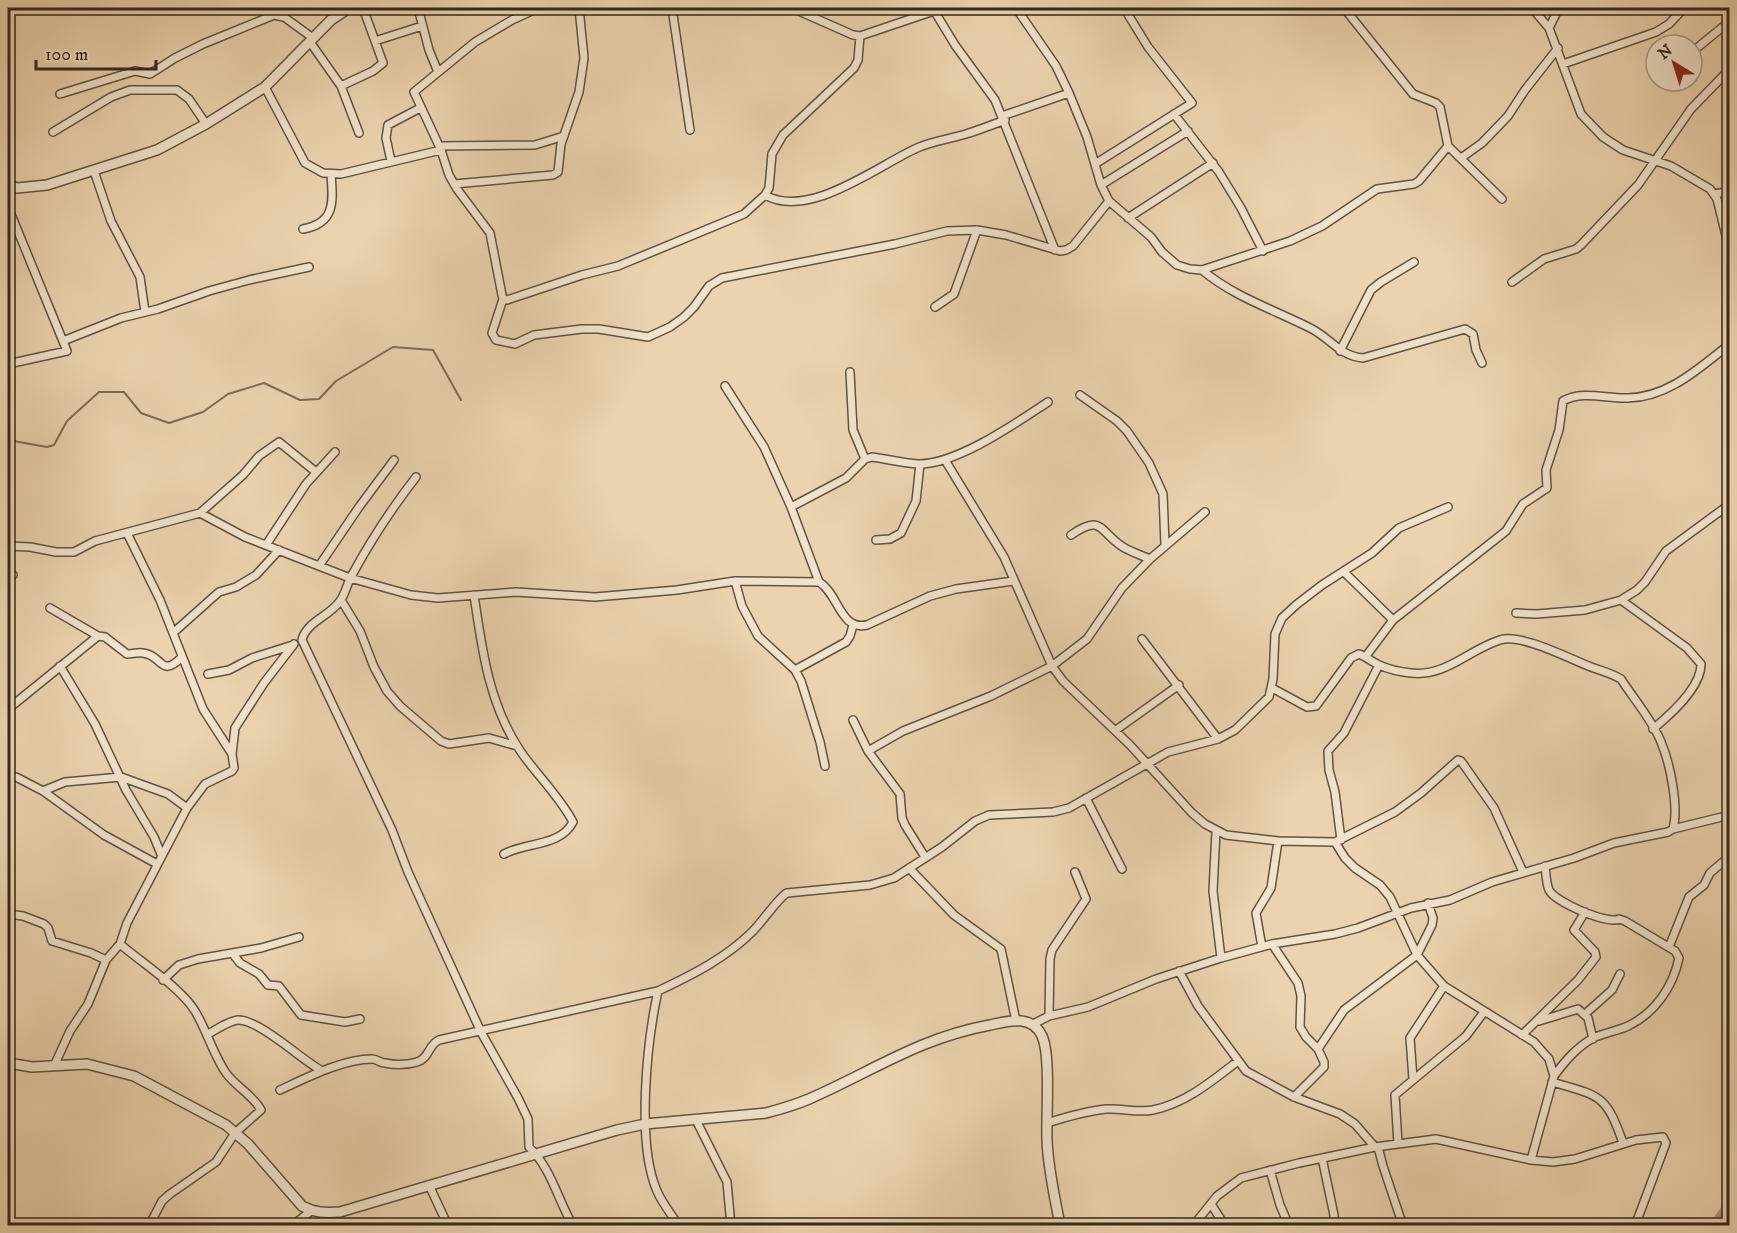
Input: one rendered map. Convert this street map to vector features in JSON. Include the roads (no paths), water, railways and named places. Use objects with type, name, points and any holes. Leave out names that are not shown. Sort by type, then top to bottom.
[{"type":"street","points":[[8,185],[17,188],[47,185],[157,150],[206,124],[265,87],[339,13],[350,8]]},
{"type":"street","points":[[341,86],[373,71],[383,63],[363,8]]},
{"type":"street","points":[[418,8],[429,50],[438,72]]},
{"type":"street","points":[[538,8],[488,34],[414,90],[454,184],[490,233],[503,299],[492,333],[496,340],[515,344],[534,335],[582,329],[599,329],[648,337],[670,327],[684,317],[709,286],[722,278],[895,244],[947,231],[977,230],[1006,235],[1055,250],[1066,250],[1073,246],[1109,201]]},
{"type":"street","points":[[454,184],[553,175],[559,169],[559,152],[579,92],[584,58],[579,8]]},
{"type":"street","points":[[672,8],[690,130]]},
{"type":"street","points":[[765,8],[783,8]]},
{"type":"street","points":[[792,8],[860,36],[943,8]]},
{"type":"street","points":[[1016,8],[1056,66],[1087,137],[1101,185],[1109,201],[1151,237],[1162,252],[1177,265],[1202,270],[1263,251],[1322,226],[1377,189],[1414,184],[1419,181],[1448,146]]},
{"type":"street","points":[[1095,164],[1191,105],[1191,101],[1148,46],[1125,10],[1135,8]]},
{"type":"street","points":[[1344,8],[1413,94],[1436,103],[1440,107],[1448,146],[1502,199]]},
{"type":"street","points":[[1532,8],[1549,28],[1581,114],[1604,137],[1623,150],[1671,166],[1710,189],[1715,194],[1730,252]]},
{"type":"street","points":[[1549,28],[1559,8]]},
{"type":"street","points":[[1563,64],[1656,32],[1669,24],[1684,8]]},
{"type":"street","points":[[935,12],[955,45],[986,85],[1004,118],[1055,250]]},
{"type":"street","points":[[60,94],[135,71],[150,74],[202,44],[274,15],[284,17],[312,40],[341,86],[359,134]]},
{"type":"street","points":[[1704,42],[1730,21]]},
{"type":"street","points":[[375,41],[422,26]]},
{"type":"street","points":[[503,299],[507,300],[582,275],[618,266],[744,214],[765,195],[769,188],[772,154],[783,135],[854,68],[858,60],[860,36]]},
{"type":"street","points":[[1461,158],[1482,142],[1508,116],[1558,48]]},
{"type":"street","points":[[1512,282],[1544,259],[1576,249],[1581,245],[1638,185],[1691,109],[1726,73]]},
{"type":"street","points":[[265,87],[305,163],[323,173],[341,174],[440,148],[535,145],[564,136]]},
{"type":"street","points":[[53,132],[111,97],[130,90],[177,90],[189,99],[206,124]]},
{"type":"street","points":[[765,195],[785,202],[807,200],[839,189],[916,149],[1069,93]]},
{"type":"street","points":[[391,161],[386,138],[388,125],[420,108]]},
{"type":"street","points":[[1174,114],[1213,163],[1241,208],[1263,251]]},
{"type":"street","points":[[1101,185],[1188,131]]},
{"type":"street","points":[[1128,218],[1213,163]]},
{"type":"street","points":[[94,171],[111,221],[140,277],[145,312]]},
{"type":"street","points":[[303,229],[319,224],[331,210],[333,203],[331,174]]},
{"type":"street","points":[[1715,194],[1730,191]]},
{"type":"street","points":[[8,207],[67,351],[8,364]]},
{"type":"street","points":[[935,308],[954,294],[977,230]]},
{"type":"street","points":[[1340,351],[1371,290],[1414,262]]},
{"type":"street","points":[[63,341],[121,318],[249,280],[309,267]]},
{"type":"street","points":[[1202,270],[1226,287],[1315,331],[1340,351],[1363,358],[1465,329],[1473,334],[1476,350],[1482,363]]},
{"type":"street","points":[[1366,656],[1393,620],[1506,531],[1523,504],[1547,488],[1546,470],[1559,430],[1563,401],[1590,395],[1631,398],[1670,388],[1730,344]]},
{"type":"street","points":[[850,372],[853,430],[865,459]]},
{"type":"street","points":[[725,386],[764,447],[791,507],[819,582],[829,591],[853,626]]},
{"type":"street","points":[[1080,395],[1105,411],[1127,431],[1149,464],[1163,494],[1165,545]]},
{"type":"street","points":[[791,507],[846,478],[865,459],[872,457],[920,464],[945,460],[1020,421],[1048,402]]},
{"type":"street","points":[[8,546],[74,552],[94,540],[200,513],[243,475],[255,459],[279,442],[316,472]]},
{"type":"street","points":[[266,545],[306,483],[336,452]]},
{"type":"street","points":[[320,566],[394,460]]},
{"type":"street","points":[[945,460],[1004,557],[1052,666],[1063,681],[1116,730],[1192,813],[1216,831],[1241,838],[1278,841],[1338,841],[1401,808],[1458,760],[1494,808],[1523,872]]},
{"type":"street","points":[[876,540],[890,539],[901,533],[916,501],[920,464]]},
{"type":"street","points":[[208,674],[229,670],[252,658],[302,640],[306,630],[341,600],[350,578],[388,513],[416,477]]},
{"type":"street","points":[[1516,613],[1537,614],[1585,610],[1621,600],[1645,582],[1666,551],[1729,505]]},
{"type":"street","points":[[280,1090],[322,1071],[372,1059],[392,1064],[418,1062],[427,1056],[436,1042],[658,991],[730,952],[752,932],[787,893],[870,885],[894,878],[989,815],[1053,812],[1069,807],[1168,752],[1218,740],[1235,730],[1269,697],[1276,656],[1275,634],[1278,626],[1296,605],[1372,553],[1399,528],[1448,507]]},
{"type":"street","points":[[868,751],[903,731],[991,696],[1052,666],[1087,639],[1122,588],[1150,559],[1205,512]]},
{"type":"street","points":[[200,513],[237,533],[350,578],[411,595],[438,598],[516,592],[595,597],[677,590],[735,581],[819,582]]},
{"type":"street","points":[[1071,535],[1086,526],[1096,525],[1124,548],[1150,559]]},
{"type":"street","points":[[127,533],[160,600],[203,709],[232,754]]},
{"type":"street","points":[[173,633],[219,592],[236,587],[256,575],[279,550]]},
{"type":"street","points":[[1344,572],[1393,620]]},
{"type":"street","points":[[735,581],[745,613],[758,636],[795,670],[801,681],[825,766]]},
{"type":"street","points":[[853,626],[867,625],[930,596],[956,589],[1013,581]]},
{"type":"street","points":[[474,595],[482,652],[502,720],[517,746],[573,822],[570,827],[548,842],[518,848],[504,854]]},
{"type":"street","points":[[341,600],[360,631],[374,667],[387,691],[400,706],[441,741],[449,744],[489,738],[517,746]]},
{"type":"street","points":[[1621,600],[1687,648],[1701,664],[1700,671],[1688,694],[1677,708],[1653,729]]},
{"type":"street","points":[[50,608],[98,636],[105,637],[127,654],[143,653],[167,667],[173,666],[182,657]]},
{"type":"street","points":[[795,670],[846,642],[853,626]]},
{"type":"street","points":[[8,709],[98,636]]},
{"type":"street","points":[[1272,688],[1312,708],[1316,706],[1351,658],[1359,654],[1379,665],[1410,673],[1427,673],[1448,668],[1473,652],[1500,640],[1511,638],[1562,654],[1621,679],[1653,729],[1661,742],[1671,778],[1676,811],[1673,829]]},
{"type":"street","points":[[1142,639],[1179,685],[1218,740]]},
{"type":"street","points":[[302,640],[392,830],[408,872],[481,1032],[528,1119],[529,1147],[547,1172],[573,1226]]},
{"type":"street","points":[[54,1066],[70,1031],[98,983],[106,960],[120,944],[127,923],[187,808],[205,784],[234,768],[232,754],[235,728],[264,683],[294,644]]},
{"type":"street","points":[[1379,665],[1344,733],[1328,751],[1329,770],[1335,792],[1338,841],[1345,858],[1386,891],[1417,956],[1444,986],[1543,1050],[1552,1067],[1553,1079],[1531,1160]]},
{"type":"street","points":[[60,666],[92,717],[126,790],[154,837],[161,854]]},
{"type":"street","points":[[1116,730],[1179,685]]},
{"type":"street","points":[[853,720],[868,751],[900,794],[902,818],[925,857]]},
{"type":"street","points":[[16,777],[43,791],[105,835],[157,864]]},
{"type":"street","points":[[43,791],[65,782],[121,777],[161,791],[187,808]]},
{"type":"street","points":[[1086,798],[1122,868]]},
{"type":"street","points":[[8,1063],[32,1067],[87,1064],[135,1076],[213,1118],[235,1133],[302,1206],[323,1214],[340,1212],[645,1124],[782,1109],[810,1099],[903,1052],[935,1039],[974,1028],[1016,1021],[1033,1024],[1049,1016],[1089,1007],[1179,971],[1221,958],[1272,944],[1358,928],[1428,903],[1450,900],[1492,882],[1614,843],[1668,832],[1730,815]]},
{"type":"street","points":[[1216,831],[1213,891],[1221,958]]},
{"type":"street","points":[[1262,947],[1256,913],[1271,888],[1278,841]]},
{"type":"street","points":[[1669,947],[1689,897],[1704,885],[1710,873],[1728,861]]},
{"type":"street","points":[[1545,866],[1550,890],[1585,912],[1613,922],[1621,920],[1669,947],[1675,951],[1678,958],[1670,987],[1664,995],[1639,1019],[1593,1039],[1571,1054],[1553,1079]]},
{"type":"street","points":[[909,868],[954,915],[1001,950],[1016,1021]]},
{"type":"street","points":[[1049,1016],[1052,950],[1086,899],[1075,872]]},
{"type":"street","points":[[1318,1049],[1344,1010],[1417,956],[1432,924],[1428,903]]},
{"type":"street","points":[[1522,1035],[1578,980],[1596,957],[1595,952],[1574,930],[1585,912]]},
{"type":"street","points":[[8,914],[38,921],[48,928],[52,940],[91,952],[106,960]]},
{"type":"street","points":[[164,980],[179,964],[282,943],[299,937]]},
{"type":"street","points":[[120,944],[164,980],[194,1009],[228,1075],[261,1110],[235,1133],[216,1162],[162,1202],[149,1226]]},
{"type":"street","points":[[1272,944],[1298,983],[1301,996],[1300,1027],[1318,1049],[1324,1062],[1324,1067],[1294,1097]]},
{"type":"street","points":[[232,954],[240,963],[259,974],[268,985],[279,986],[301,1015],[345,1022],[360,1019]]},
{"type":"street","points":[[1179,971],[1198,1006],[1238,1061],[1253,1077],[1294,1097],[1340,1113],[1376,1147],[1403,1226]]},
{"type":"street","points":[[1586,1014],[1612,990],[1620,974]]},
{"type":"street","points":[[1413,1079],[1410,1038],[1444,986]]},
{"type":"street","points":[[658,991],[651,1024],[645,1124],[656,1190],[679,1226]]},
{"type":"street","points":[[1537,1021],[1578,1009],[1586,1014],[1593,1039]]},
{"type":"street","points":[[1398,1144],[1395,1095],[1466,1036],[1484,1012]]},
{"type":"street","points":[[208,1034],[234,1021],[249,1023],[322,1071]]},
{"type":"street","points":[[1033,1024],[1043,1037],[1046,1049],[1048,1156],[1060,1226]]},
{"type":"street","points":[[1047,1123],[1094,1110],[1142,1111],[1160,1108],[1197,1092],[1238,1061]]},
{"type":"street","points":[[1553,1079],[1597,1097],[1615,1120],[1623,1143]]},
{"type":"street","points":[[696,1120],[727,1182],[731,1226]]},
{"type":"street","points":[[1193,1226],[1223,1191],[1241,1178],[1376,1147],[1436,1139],[1531,1160],[1553,1162],[1575,1159],[1623,1143],[1663,1137],[1666,1143],[1635,1226]]},
{"type":"street","points":[[1322,1158],[1334,1215],[1334,1226]]},
{"type":"street","points":[[1270,1170],[1289,1226]]},
{"type":"street","points":[[429,1185],[448,1226]]},
{"type":"street","points":[[1211,1204],[1225,1226]]},
{"type":"street","points":[[292,1226],[311,1211]]},
{"type":"waterway","points":[[8,440],[47,447],[54,445],[67,421],[99,392],[124,392],[141,413],[169,423],[203,412],[228,394],[264,383],[300,400],[319,399],[336,381],[393,347],[433,350],[461,400]]},
{"type":"waterway","points":[[1717,1226],[1730,1208]]}]
